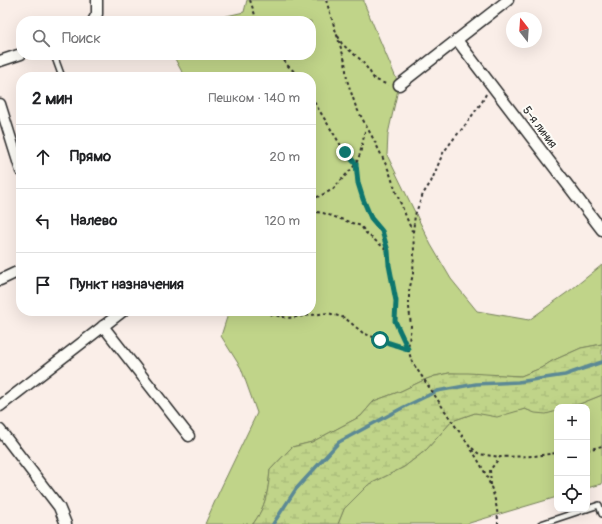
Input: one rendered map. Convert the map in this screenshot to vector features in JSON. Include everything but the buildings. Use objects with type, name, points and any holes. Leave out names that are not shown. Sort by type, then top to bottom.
[{"type":"street","points":[[96,16],[97,0]]},
{"type":"street","points":[[399,85],[508,0]]},
{"type":"street","name":"5-я линия","points":[[457,40],[602,230]]},
{"type":"street","points":[[0,61],[16,56]]},
{"type":"street","points":[[0,104],[16,155]]},
{"type":"street","points":[[0,280],[16,272]]},
{"type":"street","points":[[0,406],[116,316]]},
{"type":"street","points":[[103,326],[189,436]]},
{"type":"street","points":[[0,430],[59,508],[66,524]]},
{"type":"lane","points":[[56,60],[60,72]]},
{"type":"lane","points":[[590,508],[599,505],[602,514]]},
{"type":"lane","points":[[541,524],[577,512]]},
{"type":"path","points":[[250,0],[255,16]]},
{"type":"path","points":[[326,0],[345,61],[347,80],[356,107],[376,142],[390,171],[396,192],[413,232]]},
{"type":"path","points":[[334,27],[342,44],[361,60],[374,78],[388,85],[399,85]]},
{"type":"path","points":[[284,60],[295,72]]},
{"type":"path","points":[[408,349],[411,326],[409,291],[414,266],[413,232],[415,215],[423,194],[431,182],[443,153],[482,102],[490,84]]},
{"type":"path","points":[[316,105],[345,152],[356,164],[358,183],[363,199],[371,218],[382,231],[388,251],[389,265],[396,301],[395,321],[408,349],[412,362],[469,446],[485,472],[492,489]]},
{"type":"path","points":[[316,198],[332,190],[356,164],[360,154],[366,126]]},
{"type":"path","points":[[316,212],[361,226],[366,233],[388,251]]},
{"type":"path","points":[[316,314],[328,313],[345,318],[363,333],[408,349]]},
{"type":"path","points":[[278,316],[288,318],[304,316]]},
{"type":"path","points":[[469,446],[479,454],[500,458],[554,453]]},
{"type":"path","points":[[590,449],[602,446]]},
{"type":"path","points":[[498,524],[490,470],[500,458]]},
{"type":"green space","points":[[247,0],[364,0],[399,85],[388,134],[387,155],[431,245],[451,279],[477,311],[529,320],[602,265],[602,344],[581,348],[552,361],[541,368],[521,376],[449,373],[424,380],[401,391],[374,401],[361,416],[312,442],[292,447],[270,470],[264,505],[253,524],[205,524],[257,413],[241,368],[221,336],[227,316],[316,316],[316,72],[182,72],[176,60],[316,60],[316,16],[227,16],[244,12]]},
{"type":"green space","points":[[602,344],[602,395],[580,404],[554,404],[554,412],[546,414],[535,413],[525,409],[497,417],[475,413],[452,421],[426,450],[404,467],[368,485],[344,509],[338,524],[253,524],[264,505],[270,470],[292,447],[312,442],[361,416],[374,401],[401,391],[424,380],[449,373],[521,376],[541,368],[552,361],[581,348]]},
{"type":"green space","points":[[602,395],[602,484],[590,487],[590,404],[580,404]]},
{"type":"green space","points":[[525,409],[540,413],[554,412],[554,498],[466,524],[338,524],[344,509],[368,485],[404,467],[426,450],[452,421],[475,413],[485,414],[512,412]]},
{"type":"waterway","points":[[273,524],[296,489],[339,442],[404,407],[437,391],[476,384],[518,382],[565,375],[602,362]]},
{"type":"route","points":[[345,152],[356,164],[358,183],[363,199],[371,218],[382,231],[388,251],[389,265],[396,301],[395,321],[408,349],[380,340]]}]
